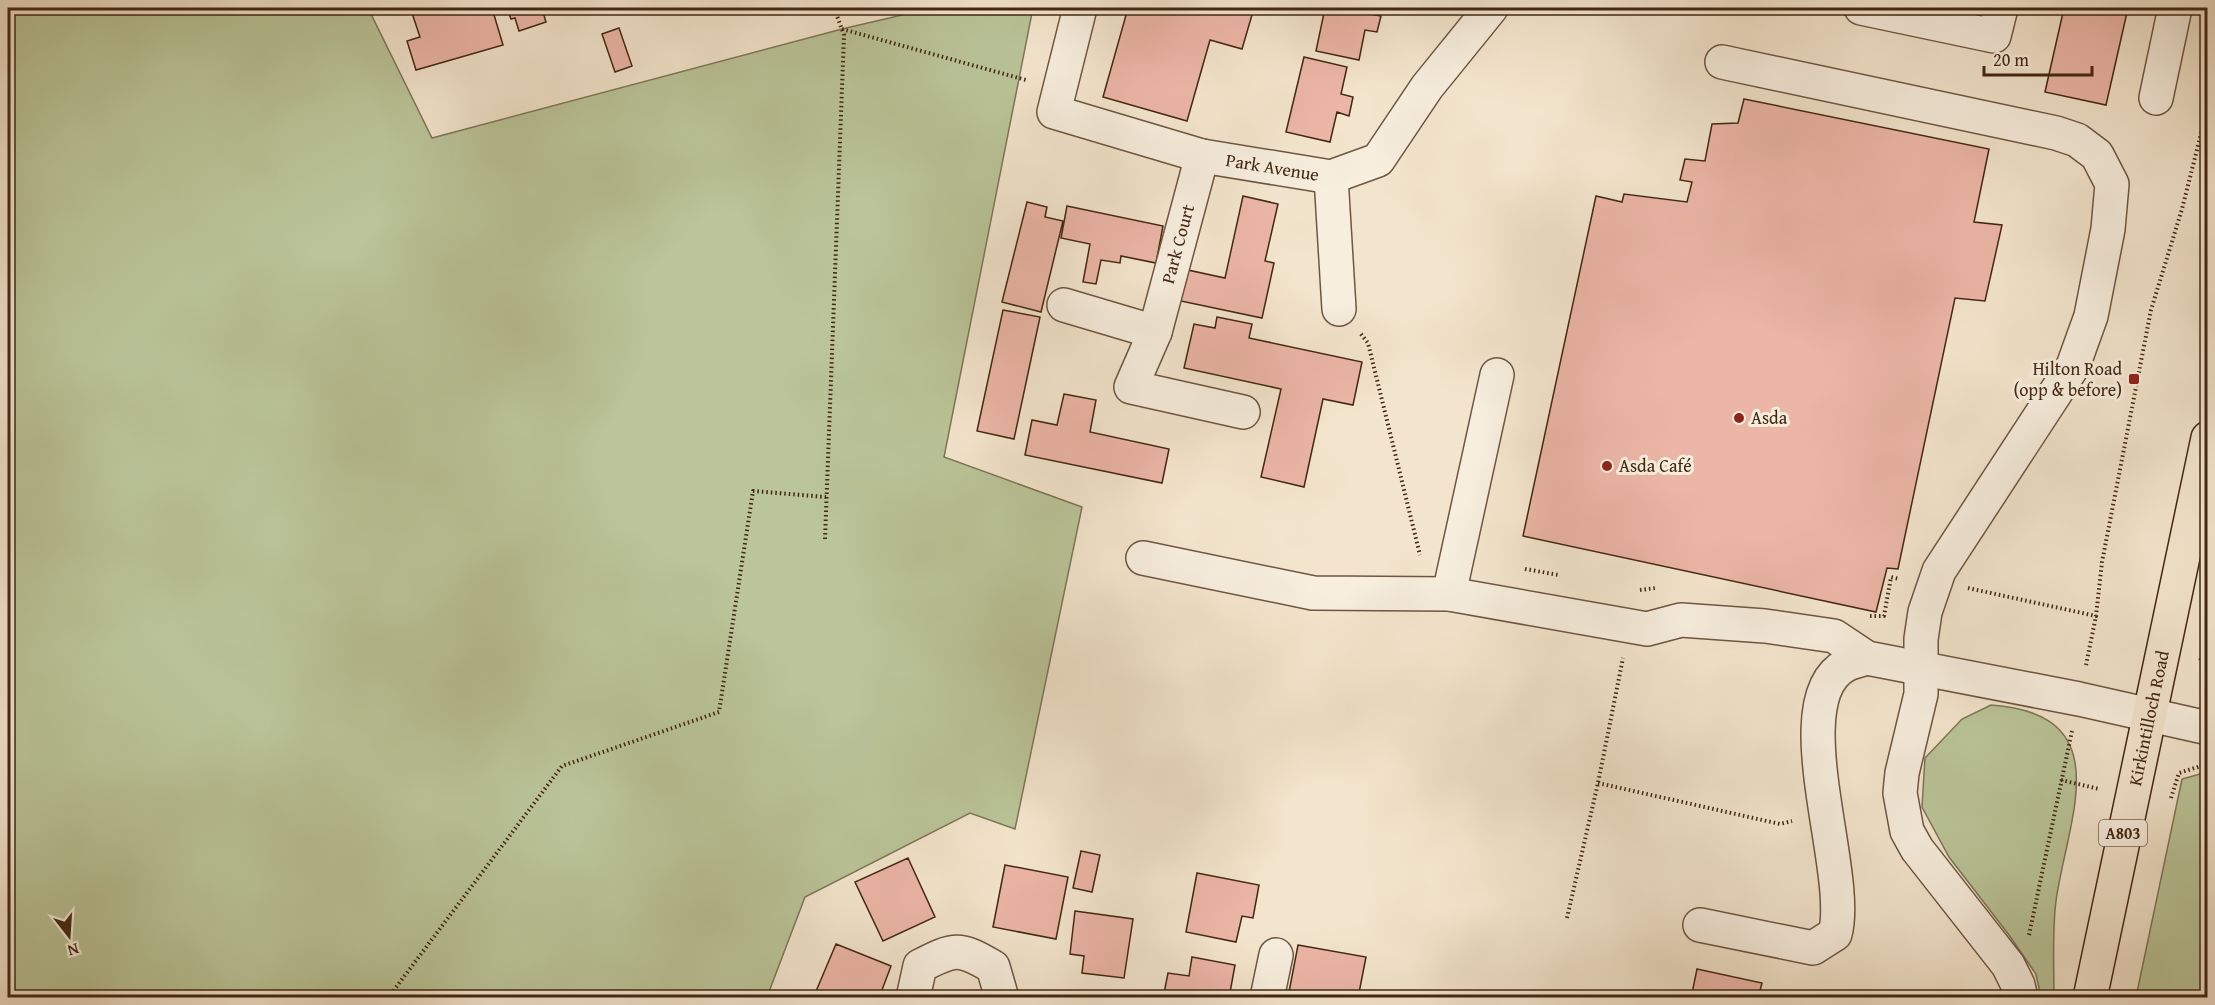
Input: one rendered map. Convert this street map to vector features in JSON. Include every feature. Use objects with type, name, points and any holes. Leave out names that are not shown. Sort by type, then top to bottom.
[{"type":"main road","name":"Kirkintilloch Road","points":[[2090,998],[2208,438]]},
{"type":"street","points":[[1057,101],[1080,8]]},
{"type":"street","name":"Park Avenue","points":[[1057,101],[1202,156],[1331,177],[1378,160],[1427,87],[1491,8]]},
{"type":"street","points":[[1861,8],[1994,36],[2001,8]]},
{"type":"street","points":[[2156,98],[2175,8]]},
{"type":"street","points":[[1722,62],[2056,133],[2077,140],[2097,154],[2112,184],[2108,229],[2091,316],[2073,366],[1951,553],[1933,586],[1925,612],[1920,667],[1921,694],[1902,773],[1900,793],[1907,831],[1917,849],[2008,965],[2020,991]]},
{"type":"street","name":"Park Court","points":[[1202,156],[1155,332],[1131,387],[1243,412]]},
{"type":"street","points":[[1331,177],[1338,309]]},
{"type":"street","points":[[1064,305],[1155,332]]},
{"type":"street","points":[[1453,579],[1497,375]]},
{"type":"street","points":[[1143,558],[1313,594],[1453,579],[1647,629],[1681,620],[1765,626],[1834,636],[1867,658],[2079,699],[2208,728]]},
{"type":"street","points":[[1700,925],[1813,948],[1835,934],[1839,918],[1837,888],[1816,734],[1820,703],[1828,683],[1844,666],[1867,658]]},
{"type":"street","points":[[913,998],[920,966],[941,956],[966,951],[993,966],[1009,996]]},
{"type":"street","points":[[1267,998],[1276,954]]},
{"type":"path","points":[[825,539],[844,35],[834,8]]},
{"type":"path","points":[[842,29],[1057,101]]},
{"type":"path","points":[[2020,991],[2096,616],[2103,562],[2151,310],[2182,209],[2208,106]]},
{"type":"path","points":[[1338,309],[1368,344],[1422,564],[1453,579]]},
{"type":"path","points":[[388,998],[562,766],[719,712],[753,491],[826,497]]},
{"type":"path","points":[[1933,586],[1957,586],[2096,616]]},
{"type":"path","points":[[1567,918],[1598,783],[1629,626]]},
{"type":"path","points":[[2200,653],[2199,661],[2208,673]]},
{"type":"green space","points":[[8,8],[368,8],[432,138],[842,29],[932,8],[1033,8],[944,457],[1082,507],[1015,829],[970,813],[805,897],[767,997],[8,997]]},
{"type":"green space","points":[[1991,705],[2032,713],[2058,728],[2072,750],[2076,776],[2075,806],[2056,901],[2054,997],[2041,997],[2036,974],[1949,857],[1922,807],[1925,758],[1962,719]]},
{"type":"green space","points":[[2207,772],[2208,981],[2203,997],[2136,997],[2182,779]]},
{"type":"building","points":[[431,8],[492,8],[503,45],[416,70],[407,41],[420,37],[412,13]]},
{"type":"building","points":[[507,8],[546,8],[542,9],[546,22],[519,31],[515,18],[511,19]]},
{"type":"building","points":[[1128,8],[1254,8],[1242,49],[1210,40],[1187,121],[1103,97]]},
{"type":"building","points":[[1325,8],[1370,8],[1369,14],[1381,16],[1377,32],[1365,30],[1359,60],[1316,51]]},
{"type":"building","points":[[2064,8],[2128,8],[2106,105],[2045,92]]},
{"type":"building","points":[[619,28],[632,66],[615,72],[602,34]]},
{"type":"building","points":[[1304,57],[1347,67],[1341,94],[1353,97],[1349,116],[1337,112],[1330,142],[1286,132]]},
{"type":"building","name":"Asda","points":[[1744,99],[1989,149],[1974,222],[2002,225],[1985,301],[1955,298],[1898,569],[1887,568],[1876,612],[1523,536],[1596,196],[1622,202],[1624,194],[1687,202],[1692,182],[1680,180],[1685,159],[1705,161],[1712,124],[1738,123]]},
{"type":"building","points":[[1243,196],[1278,204],[1265,261],[1274,263],[1262,318],[1176,300],[1183,269],[1225,278]]},
{"type":"building","points":[[1027,202],[1047,207],[1045,217],[1063,221],[1041,312],[1002,302]]},
{"type":"building","points":[[1067,206],[1163,226],[1156,263],[1121,256],[1120,263],[1101,260],[1096,284],[1083,282],[1090,244],[1061,238]]},
{"type":"building","points":[[1003,310],[1040,317],[1014,439],[977,431]]},
{"type":"building","points":[[1217,317],[1252,324],[1249,338],[1362,362],[1353,405],[1323,399],[1304,487],[1261,477],[1281,389],[1184,368],[1194,324],[1215,328]]},
{"type":"building","points":[[1064,394],[1096,400],[1090,432],[1169,449],[1162,483],[1025,455],[1032,420],[1057,425]]},
{"type":"building","points":[[1081,851],[1100,855],[1092,892],[1073,888]]},
{"type":"building","points":[[908,858],[935,917],[883,941],[855,882]]},
{"type":"building","points":[[1005,865],[1068,877],[1056,939],[993,927]]},
{"type":"building","points":[[1197,873],[1259,885],[1253,918],[1242,916],[1236,942],[1186,932]]},
{"type":"building","points":[[1075,911],[1133,919],[1124,978],[1082,973],[1084,956],[1070,954]]},
{"type":"building","points":[[836,944],[891,966],[879,998],[814,996]]},
{"type":"building","points":[[1298,945],[1366,957],[1358,998],[1316,998],[1289,992]]},
{"type":"building","points":[[1192,957],[1235,965],[1229,998],[1163,998],[1168,973],[1189,976]]},
{"type":"building","points":[[1697,969],[1762,983],[1758,998],[1691,998]]},
{"type":"place","name":"Hilton Road (opp & before)","points":[[2134,379]]},
{"type":"place","name":"Asda","points":[[1739,418]]},
{"type":"place","name":"Asda Café","points":[[1607,466]]}]
